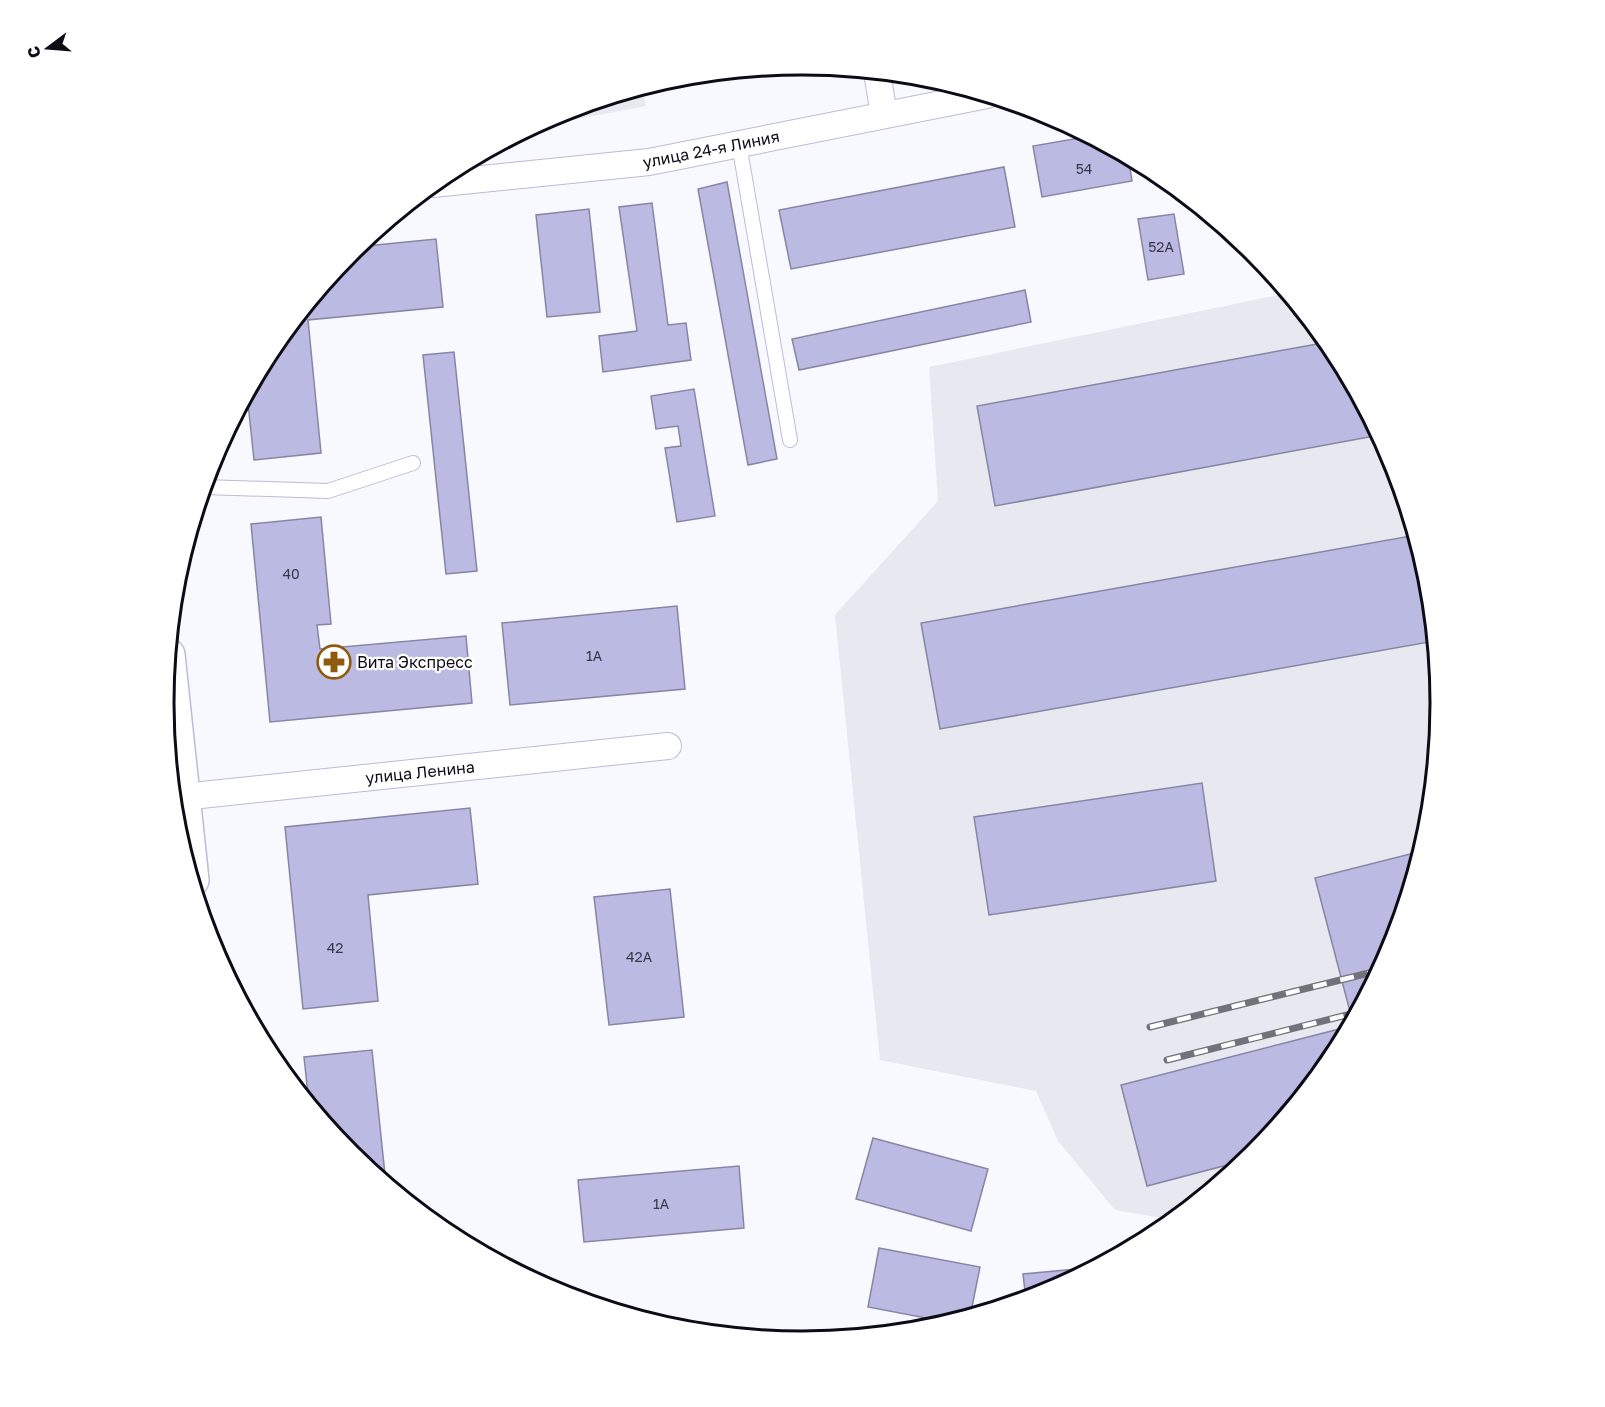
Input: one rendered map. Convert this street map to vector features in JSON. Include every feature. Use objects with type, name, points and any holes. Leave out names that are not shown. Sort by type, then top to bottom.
[{"type":"street","points":[[878,79],[884,115]]},
{"type":"street","name":"улица 24-я Линия","points":[[451,182],[649,162],[972,98]]},
{"type":"street","name":"улица Ленина","points":[[181,798],[668,746]]},
{"type":"lane","points":[[739,144],[790,440]]},
{"type":"lane","points":[[212,487],[328,491],[413,463]]},
{"type":"shaded area","points":[[644,95],[646,106],[567,121]]},
{"type":"shaded area","points":[[1280,295],[1325,354],[1347,389],[1383,463],[1410,541],[1426,621],[1430,662],[1430,745],[1419,826],[1398,906],[1383,944],[1347,1018],[1301,1086],[1247,1148],[1217,1176],[1163,1218],[1115,1210],[1058,1141],[1036,1091],[880,1060],[835,615],[938,501],[929,367]]},
{"type":"building","points":[[1077,138],[1130,167],[1132,181],[1042,197],[1033,146]]},
{"type":"building","points":[[1004,167],[1015,227],[791,269],[779,210]]},
{"type":"building","points":[[727,182],[777,459],[748,465],[698,189]]},
{"type":"building","points":[[652,203],[668,325],[686,323],[691,360],[603,372],[599,336],[637,331],[619,207]]},
{"type":"building","points":[[589,209],[600,312],[547,317],[536,215]]},
{"type":"building","points":[[1174,214],[1184,274],[1148,280],[1138,219]]},
{"type":"building","points":[[436,239],[443,307],[308,320],[321,453],[254,460],[248,408],[258,389],[304,321],[330,289],[373,245]]},
{"type":"building","points":[[1025,290],[1031,322],[799,370],[792,339]]},
{"type":"building","points":[[1318,344],[1347,389],[1371,437],[995,506],[977,406]]},
{"type":"building","points":[[454,352],[477,571],[446,574],[423,355]]},
{"type":"building","points":[[694,389],[715,516],[677,522],[665,448],[681,446],[678,426],[656,429],[651,396]]},
{"type":"building","points":[[321,517],[331,624],[317,625],[320,649],[466,636],[472,703],[270,722],[251,524]]},
{"type":"building","points":[[1409,536],[1419,581],[1428,642],[940,729],[921,623]]},
{"type":"building","points":[[677,606],[685,689],[510,705],[502,623]]},
{"type":"building","points":[[1202,783],[1216,881],[989,915],[974,817]]},
{"type":"building","points":[[470,808],[478,884],[368,895],[378,1001],[303,1009],[285,827]]},
{"type":"building","points":[[1413,853],[1398,906],[1383,944],[1350,1012],[1315,878]]},
{"type":"building","points":[[670,889],[684,1017],[609,1025],[594,897]]},
{"type":"building","points":[[1340,1029],[1301,1086],[1275,1118],[1229,1164],[1147,1186],[1121,1085]]},
{"type":"building","points":[[372,1050],[385,1173],[358,1148],[308,1090],[304,1057]]},
{"type":"building","points":[[873,1138],[988,1169],[971,1231],[856,1199]]},
{"type":"building","points":[[739,1166],[744,1228],[584,1242],[578,1180]]},
{"type":"building","points":[[879,1248],[980,1267],[972,1309],[930,1319],[868,1307]]},
{"type":"building","points":[[1075,1269],[1025,1291],[1023,1274]]},
{"type":"railway","points":[[1150,1027],[1370,973]]},
{"type":"railway","points":[[1167,1060],[1349,1015]]},
{"type":"place","name":"Вита Экспресс","points":[[334,662]]}]
